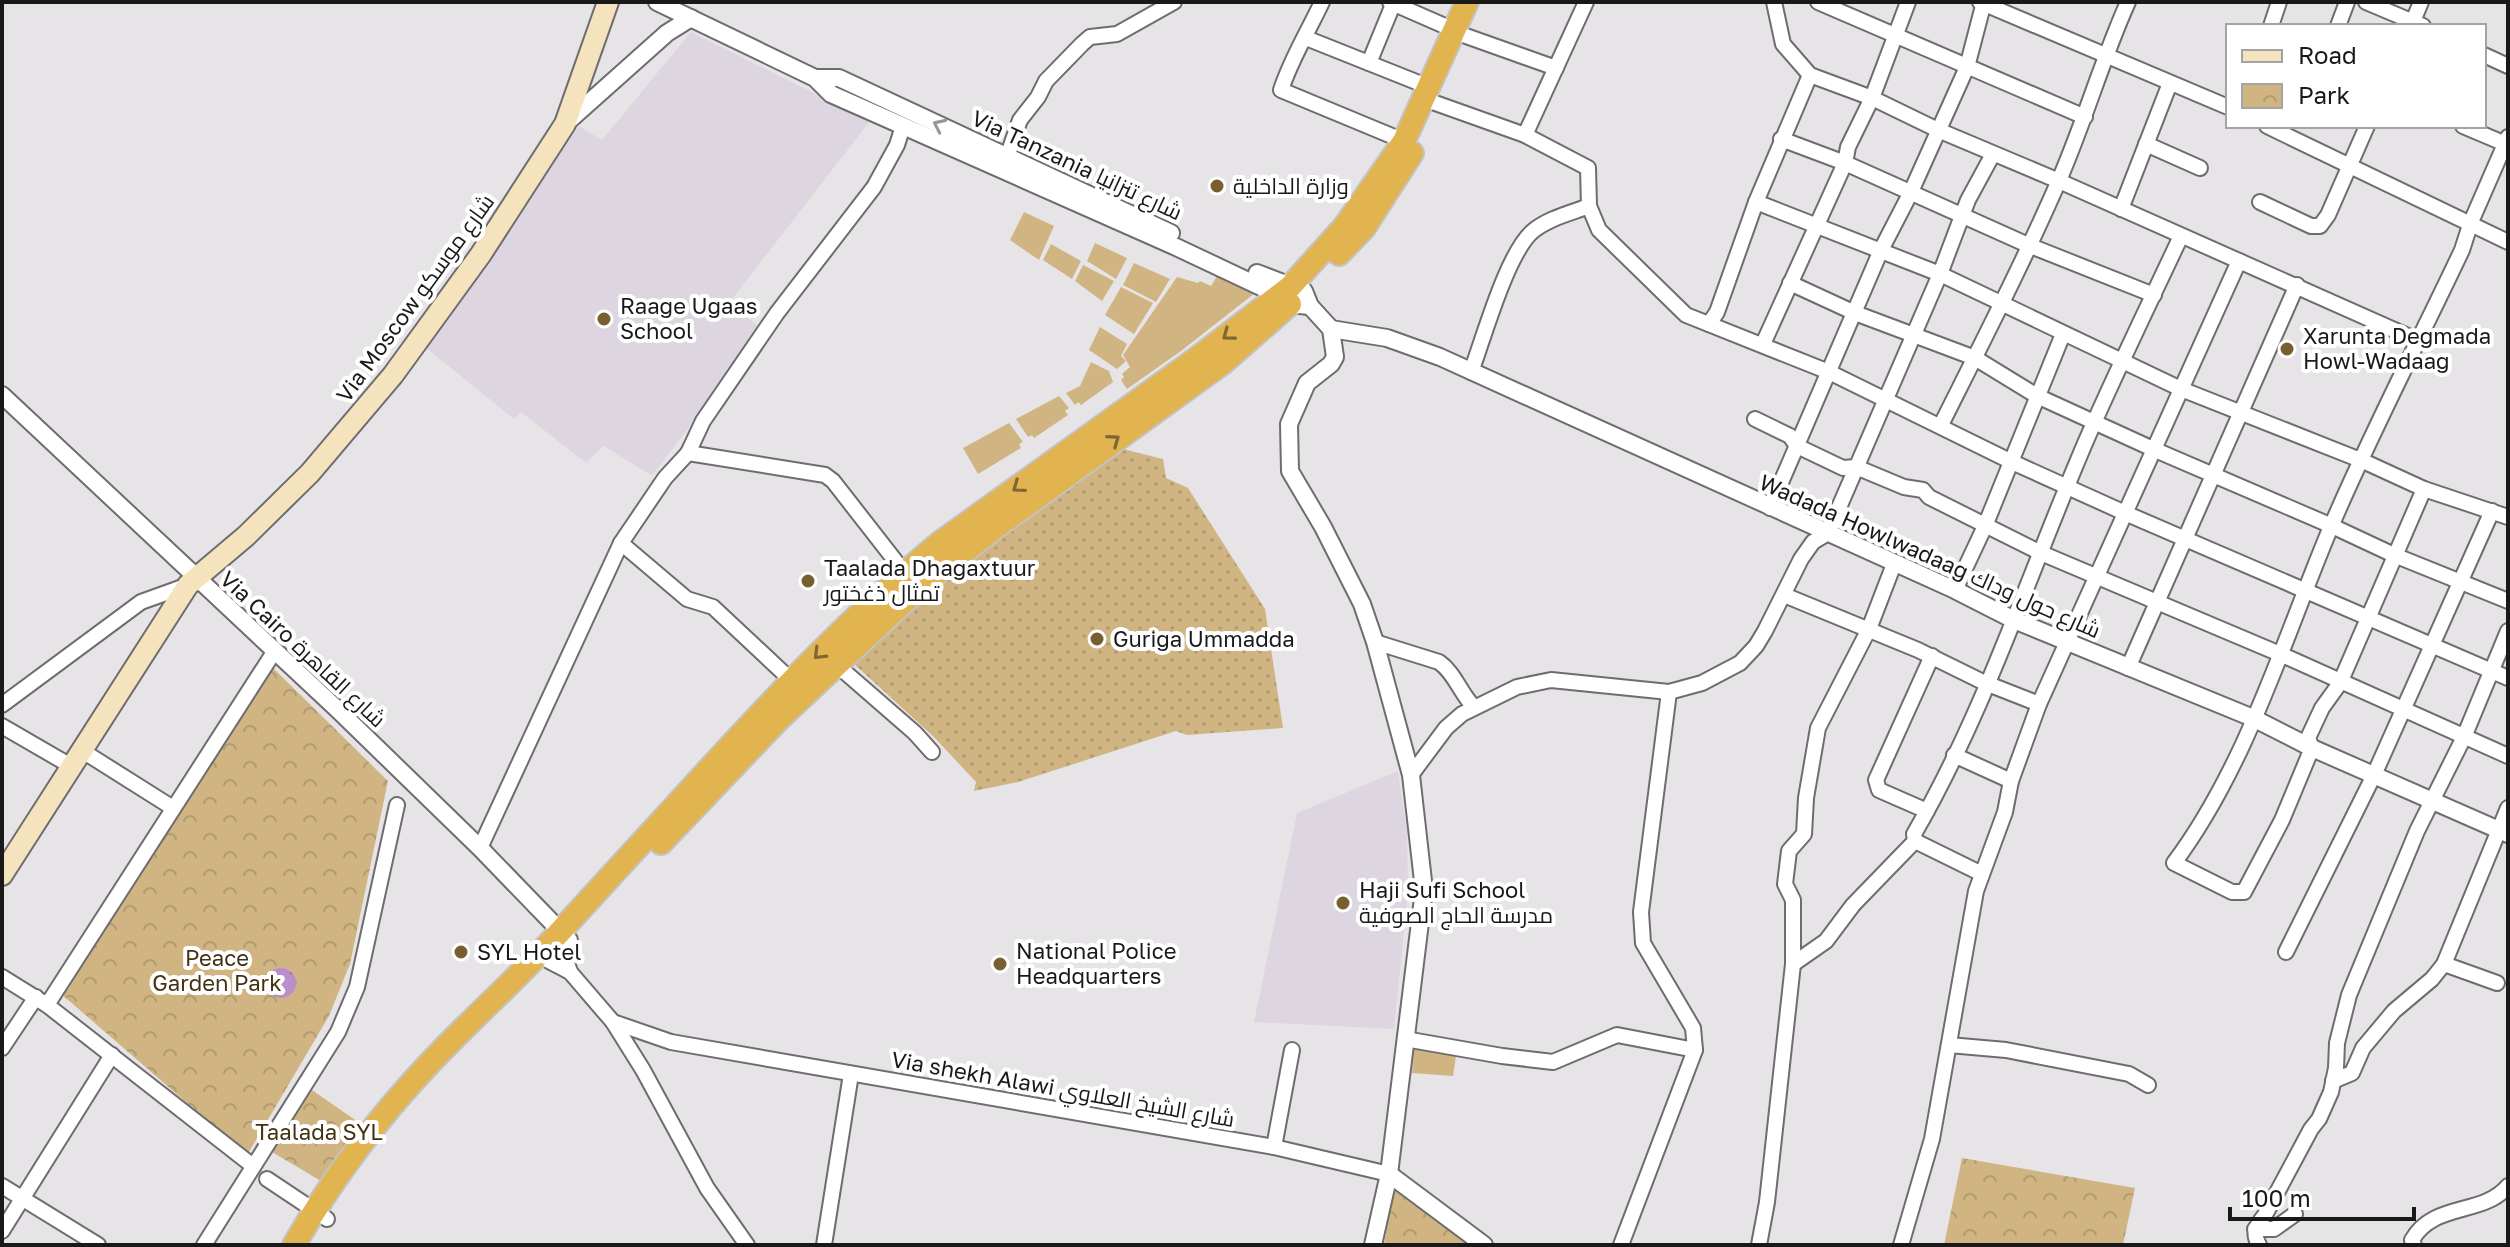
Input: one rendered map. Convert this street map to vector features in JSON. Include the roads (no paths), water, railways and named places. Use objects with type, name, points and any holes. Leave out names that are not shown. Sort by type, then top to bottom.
[{"type":"highway","points":[[1460,33],[1467,2]]},
{"type":"highway","points":[[1295,296],[1404,141],[1460,33],[1480,2]]},
{"type":"highway","points":[[556,945],[792,681],[925,582],[1135,414],[1295,296],[1364,228],[1412,154],[1429,97]]},
{"type":"highway","points":[[294,1245],[321,1214],[377,1123],[779,719],[838,666],[857,630],[904,572],[941,542],[1135,414]]},
{"type":"highway","points":[[312,1245],[321,1214]]},
{"type":"main road","name":"Via Moscow شارع موسكو","points":[[2,874],[192,582],[246,536],[301,482],[393,375],[481,254],[565,124],[608,2]]},
{"type":"street","name":"Via Tanzania شارع تنزانيا","points":[[657,2],[688,12],[815,78],[831,94],[903,126],[974,150],[1007,157],[1295,296],[1331,329]]},
{"type":"street","points":[[1007,157],[1020,120],[1046,81],[1082,44],[1090,37],[1117,34],[1174,2]]},
{"type":"street","points":[[1322,2],[1306,38],[1291,60],[1281,90],[1404,141]]},
{"type":"street","points":[[1525,135],[1586,2]]},
{"type":"street","points":[[1774,2],[1783,44],[1810,75],[1872,98],[1938,130],[2419,341]]},
{"type":"street","points":[[1818,2],[1838,7],[1897,36],[2085,117]]},
{"type":"street","points":[[1763,344],[1845,163],[1848,147],[1872,98],[1908,2]]},
{"type":"street","points":[[1941,425],[2059,181],[2085,117],[2104,56],[2128,2]]},
{"type":"street","points":[[2272,24],[2279,2]]},
{"type":"street","points":[[2339,24],[2347,2]]},
{"type":"street","points":[[2366,2],[2416,24],[2421,2]]},
{"type":"street","points":[[1369,63],[1393,3],[1460,33],[1556,68]]},
{"type":"street","points":[[1770,508],[1881,250],[1910,194],[1967,67],[1983,3],[2226,106]]},
{"type":"street","points":[[565,124],[688,12]]},
{"type":"street","points":[[1306,38],[1369,63],[1429,97],[1525,135],[1588,168],[1589,206],[1599,230],[1686,315],[1829,372],[2012,462],[2125,513],[2508,678]]},
{"type":"street","points":[[2486,56],[2508,66]]},
{"type":"street","points":[[1709,324],[1717,312],[1756,202],[1810,75]]},
{"type":"street","name":"Via Tanzania شارع تنزانيا","points":[[815,78],[839,78],[974,150],[1295,296]]},
{"type":"street","points":[[2121,209],[2170,83]]},
{"type":"street","points":[[480,848],[621,543],[665,478],[688,453],[703,421],[777,313],[874,187],[897,145],[903,126]]},
{"type":"street","points":[[2260,202],[2311,226],[2320,226],[2328,215],[2366,128]]},
{"type":"street","points":[[2424,489],[2340,683],[2322,708],[2308,738],[2312,748],[2282,820],[2244,892],[2232,892],[2174,863],[2219,791],[2253,718],[2332,526],[2462,250],[2471,222],[2507,142],[2468,128]]},
{"type":"street","points":[[2290,131],[2349,166],[2508,242]]},
{"type":"street","points":[[1781,139],[1845,163],[2028,245],[2154,295]]},
{"type":"street","points":[[2146,144],[2200,168]]},
{"type":"street","points":[[1411,775],[1446,728],[1474,707],[1517,687],[1551,680],[1669,692],[1702,683],[1740,663],[1756,646],[1813,542],[1828,533],[1915,334],[1968,200],[1993,154]]},
{"type":"street","points":[[1756,202],[1940,274],[2181,389],[2363,461],[2424,489],[2508,517]]},
{"type":"street","points":[[1471,372],[1510,266],[1523,242],[1552,220],[1589,206]]},
{"type":"street","points":[[1915,841],[1914,834],[1954,755],[2014,620],[2095,421],[2181,236]]},
{"type":"street","points":[[1901,1245],[1932,1139],[1980,873],[2005,812],[2011,781],[2039,704],[2239,261]]},
{"type":"street","points":[[1790,283],[1855,313],[1975,358],[2037,396],[2153,449],[2394,555],[2508,601]]},
{"type":"street","points":[[2128,668],[2188,538],[2297,285]]},
{"type":"street","points":[[1331,329],[1335,357],[1331,364],[1307,383],[1289,424],[1290,471],[1362,604],[1375,642],[1411,775],[1424,890],[1389,1174],[1373,1245]]},
{"type":"street","name":"Wadada Howlwadaag شارع حول وداك","points":[[1331,329],[1387,338],[1471,372],[1955,590],[2014,620],[2253,718],[2312,748],[2503,832]]},
{"type":"street","points":[[1955,590],[2012,462],[2063,334]]},
{"type":"street","name":"Via Cairo شارع القاهرة","points":[[2,395],[54,441],[192,582],[274,652],[480,848],[556,945],[570,972],[613,1022],[643,1070],[707,1188],[747,1245]]},
{"type":"street","points":[[1755,419],[1790,436],[1797,446],[1843,468],[1856,467],[1904,487],[1923,490],[1929,497],[2041,553],[2280,654],[2508,756]]},
{"type":"street","points":[[688,453],[825,475],[833,481],[904,572]]},
{"type":"street","points":[[2286,952],[2374,775],[2492,511]]},
{"type":"street","points":[[621,543],[687,599],[713,607],[792,681]]},
{"type":"street","points":[[1759,1245],[1767,1202],[1793,964],[1793,900],[1785,884],[1789,851],[1804,834],[1806,798],[1818,728],[1869,629],[1894,564]]},
{"type":"street","points":[[2,705],[141,602],[192,582]]},
{"type":"street","points":[[1784,595],[2039,704]]},
{"type":"street","points":[[2259,1245],[2254,1235],[2255,1229],[2319,1119],[2333,1081],[2337,1043],[2349,995],[2431,801],[2464,737],[2508,631]]},
{"type":"street","points":[[1375,642],[1439,662],[1448,668],[1458,689],[1474,707]]},
{"type":"street","points":[[2,1048],[41,1001],[173,808],[274,652]]},
{"type":"street","points":[[1927,811],[1879,790],[1876,780],[1932,656]]},
{"type":"street","points":[[838,666],[915,733],[932,752]]},
{"type":"street","points":[[1621,1245],[1695,1050],[1693,1028],[1643,943],[1641,912],[1669,692]]},
{"type":"street","points":[[2,726],[76,758],[173,808]]},
{"type":"street","points":[[1954,755],[2011,781]]},
{"type":"street","points":[[204,1245],[349,1010],[357,987],[397,805]]},
{"type":"street","points":[[2333,1081],[2352,1073],[2363,1048],[2394,1011],[2432,979],[2444,964],[2503,832],[2508,808]]},
{"type":"street","points":[[1793,964],[1826,941],[1853,905],[1915,841]]},
{"type":"street","points":[[1915,841],[1980,873]]},
{"type":"street","points":[[2444,964],[2497,983]]},
{"type":"street","points":[[2,977],[41,1001],[253,1166]]},
{"type":"street","name":"Via shekh Alawi شارع الشيخ العلاوي","points":[[613,1022],[671,1042],[1274,1147],[1389,1174]]},
{"type":"street","points":[[1405,1039],[1553,1062],[1617,1035],[1695,1050]]},
{"type":"street","points":[[1949,1045],[2006,1050],[2129,1074],[2148,1085]]},
{"type":"street","points":[[1274,1147],[1292,1050]]},
{"type":"street","points":[[2,1231],[112,1055]]},
{"type":"street","points":[[824,1245],[851,1074]]},
{"type":"street","points":[[1389,1174],[1484,1245]]},
{"type":"street","points":[[267,1179],[321,1214]]},
{"type":"street","points":[[2,1186],[98,1245]]},
{"type":"street","points":[[2414,1245],[2412,1240],[2416,1234],[2436,1218],[2462,1207],[2498,1198],[2508,1186]]},
{"type":"street","points":[[2255,1229],[2274,1229],[2295,1214]]},
{"type":"water","points":[[281,968],[292,972],[296,983],[292,994],[281,998],[270,994],[266,983],[270,972]]},
{"type":"place","name":"وزارة الداخلية","points":[[1217,186]]},
{"type":"place","name":"Raage Ugaas School","points":[[604,319]]},
{"type":"place","name":"Xarunta Degmada Howl-Wadaag","points":[[2287,349]]},
{"type":"place","name":"Taalada Dhagaxtuur تمثال ذغختور","points":[[808,581]]},
{"type":"place","name":"Guriga Ummadda","points":[[1097,639]]},
{"type":"place","name":"Haji Sufi School مدرسة الحاج الصوفية","points":[[1343,903]]},
{"type":"place","name":"SYL Hotel","points":[[461,952]]},
{"type":"place","name":"National Police Headquarters","points":[[1000,964]]},
{"type":"park label","name":"Peace Garden Park","points":[[217,970]]},
{"type":"park label","name":"Taalada SYL","points":[[319,1132]]}]
